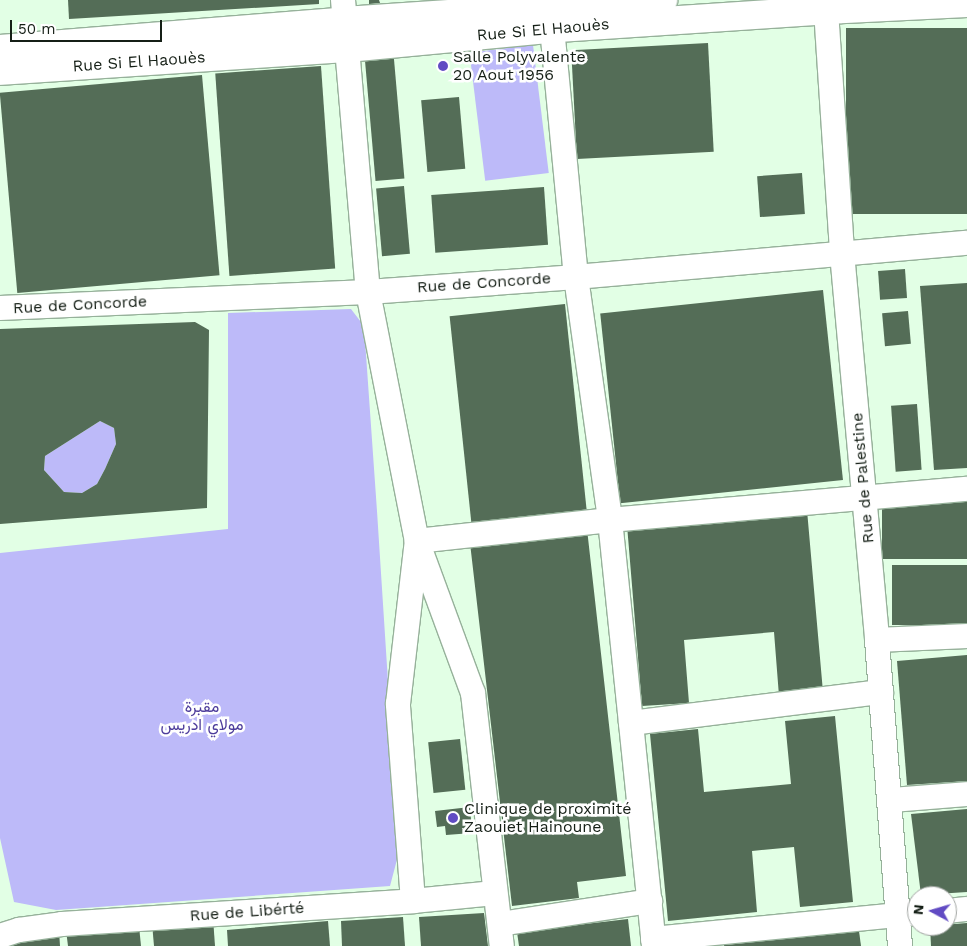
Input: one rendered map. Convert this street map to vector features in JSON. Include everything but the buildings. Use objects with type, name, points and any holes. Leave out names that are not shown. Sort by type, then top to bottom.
[{"type":"street","name":"Rue Si El Haouès","points":[[0,71],[347,48],[551,12],[663,0]]},
{"type":"street","name":"Rue Si El Haouès","points":[[0,49],[344,10],[551,12],[967,3]]},
{"type":"street","name":"Rue de Palestine","points":[[825,5],[842,253],[890,800],[907,907]]},
{"type":"street","points":[[344,10],[368,292],[417,542],[473,693],[501,935],[650,901]]},
{"type":"street","points":[[551,12],[576,277],[610,520],[654,942],[907,913]]},
{"type":"street","name":"Rue de Concorde","points":[[0,308],[368,292],[576,277],[967,243]]},
{"type":"street","points":[[417,542],[610,520],[967,489]]},
{"type":"street","points":[[413,901],[398,704],[417,542]]},
{"type":"street","points":[[877,640],[967,636]]},
{"type":"street","points":[[631,723],[881,692]]},
{"type":"street","points":[[890,800],[967,794]]},
{"type":"street","name":"Rue de Libérté","points":[[0,935],[19,930],[62,924],[495,894]]},
{"type":"street","name":"Rue de Palestine","points":[[900,946],[907,917]]},
{"type":"green space","points":[[533,45],[549,173],[485,181],[469,53]]},
{"type":"green space","name":"مقبرة مولاي ادريس","points":[[351,309],[364,326],[377,511],[399,852],[390,886],[56,910],[14,902],[0,838],[0,553],[228,529],[228,313]]},
{"type":"green space","points":[[100,421],[114,428],[116,444],[105,469],[97,484],[82,493],[64,492],[44,470],[45,456]]},
{"type":"place","name":"Salle Polyvalente 20 Aout 1956","points":[[443,66]]},
{"type":"place","name":"Clinique de proximité Zaouiet Hainoune","points":[[453,818]]}]
